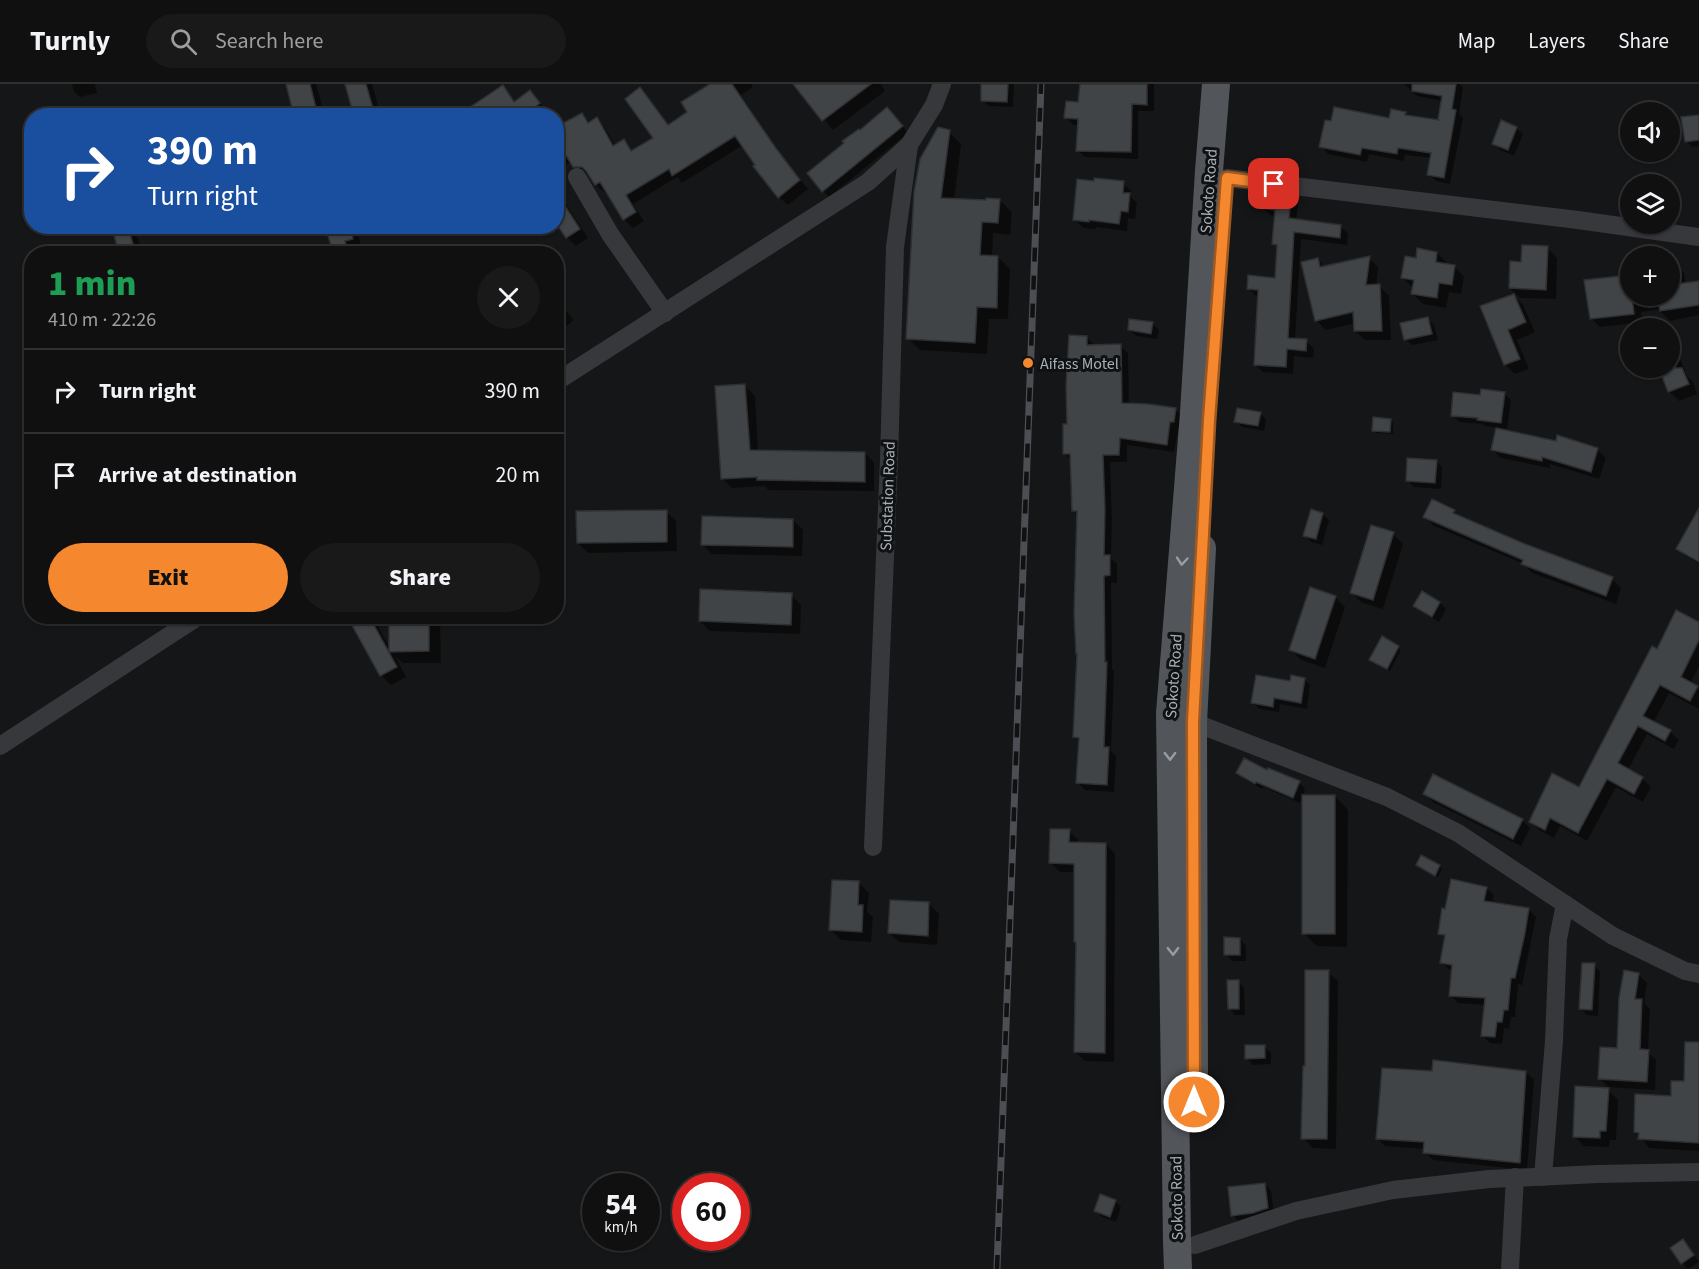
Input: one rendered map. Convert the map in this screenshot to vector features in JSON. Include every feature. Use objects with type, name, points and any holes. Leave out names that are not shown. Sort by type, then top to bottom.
[{"type":"main road","name":"Sokoto Road","points":[[1178,1269],[1170,713],[1194,413],[1216,84]]},
{"type":"main road","name":"Sokoto Road","points":[[1196,1257],[1193,722],[1209,420],[1236,84]]},
{"type":"street","points":[[564,377],[868,182],[909,145],[934,105],[942,84]]},
{"type":"street","name":"Substation Road","points":[[873,847],[895,247],[909,145]]},
{"type":"street","points":[[577,177],[610,234],[665,313]]},
{"type":"street","points":[[1227,178],[1578,220],[1699,237]]},
{"type":"street","points":[[0,746],[187,624]]},
{"type":"street","points":[[1193,722],[1387,797],[1458,833],[1613,936],[1685,971],[1699,974]]},
{"type":"street","points":[[1543,1176],[1554,1041],[1558,939],[1564,904]]},
{"type":"street","points":[[1196,1257],[1296,1211],[1382,1192],[1489,1179],[1699,1172]]},
{"type":"street","points":[[1510,1269],[1515,1178]]},
{"type":"building","points":[[286,84],[310,84],[316,108],[292,108]]},
{"type":"building","points":[[345,84],[366,84],[373,108],[352,108]]},
{"type":"building","points":[[710,84],[732,84],[800,180],[778,198],[753,166],[755,165],[735,136],[672,176],[669,169],[626,195],[636,212],[623,220],[600,182],[595,185],[582,167],[573,167],[564,152],[564,123],[582,113],[588,123],[597,117],[613,146],[624,139],[631,151],[653,138],[625,99],[640,87],[668,125],[687,112],[681,102]]},
{"type":"building","points":[[793,84],[871,84],[822,121]]},
{"type":"building","points":[[981,84],[1008,84],[1007,102],[981,101]]},
{"type":"building","points":[[1080,84],[1147,84],[1147,105],[1132,104],[1131,152],[1076,151],[1078,119],[1064,118],[1066,101],[1078,102]]},
{"type":"building","points":[[1412,84],[1456,84],[1452,109],[1456,110],[1444,178],[1427,175],[1431,153],[1398,148],[1397,154],[1362,148],[1360,155],[1319,147],[1325,120],[1331,121],[1334,107],[1389,118],[1391,109],[1406,112],[1405,115],[1439,120],[1442,96],[1412,91]]},
{"type":"building","points":[[503,85],[514,102],[530,90],[540,103],[533,108],[469,108]]},
{"type":"building","points":[[887,107],[903,126],[822,192],[807,173],[844,143],[842,141],[860,130]]},
{"type":"building","points":[[1699,115],[1699,140],[1685,142],[1681,117]]},
{"type":"building","points":[[1501,120],[1517,127],[1508,150],[1492,144]]},
{"type":"building","points":[[938,127],[950,130],[941,198],[1000,199],[998,223],[982,222],[980,255],[998,256],[997,308],[977,307],[975,343],[906,339],[914,192],[920,159]]},
{"type":"building","points":[[1094,178],[1124,181],[1123,193],[1130,193],[1128,212],[1121,211],[1119,224],[1073,220],[1077,179],[1094,181]]},
{"type":"building","points":[[1263,194],[1291,197],[1289,218],[1341,225],[1340,238],[1294,232],[1288,338],[1307,339],[1306,351],[1287,349],[1286,367],[1254,365],[1258,290],[1247,289],[1248,275],[1275,278],[1277,245],[1272,244],[1275,210],[1261,208]]},
{"type":"building","points":[[564,204],[580,229],[566,238],[563,234]]},
{"type":"building","points":[[114,234],[130,234],[134,246],[117,246]]},
{"type":"building","points":[[327,234],[352,234],[353,239],[345,241],[346,245],[331,246]]},
{"type":"building","points":[[1522,245],[1548,246],[1546,290],[1509,288],[1510,261],[1521,262]]},
{"type":"building","points":[[1417,248],[1437,252],[1436,262],[1455,265],[1452,285],[1439,283],[1437,298],[1411,294],[1414,280],[1401,278],[1405,256],[1416,258]]},
{"type":"building","points":[[1370,256],[1366,285],[1380,284],[1382,331],[1354,331],[1353,312],[1315,321],[1301,262],[1318,258],[1320,267]]},
{"type":"building","points":[[1620,276],[1620,306],[1633,306],[1634,314],[1590,319],[1584,280]]},
{"type":"building","points":[[1699,281],[1699,305],[1660,311],[1659,306],[1680,306],[1680,284]]},
{"type":"building","points":[[1514,294],[1526,322],[1508,330],[1520,359],[1504,365],[1480,306]]},
{"type":"building","points":[[1428,317],[1432,334],[1404,340],[1400,323]]},
{"type":"building","points":[[1129,319],[1153,322],[1151,334],[1128,330]]},
{"type":"building","points":[[1069,335],[1087,336],[1087,345],[1121,344],[1122,403],[1176,408],[1174,422],[1170,422],[1167,445],[1120,438],[1119,455],[1103,455],[1104,555],[1110,555],[1110,575],[1104,576],[1105,662],[1107,662],[1104,747],[1109,747],[1107,785],[1076,783],[1079,738],[1073,737],[1077,654],[1074,614],[1077,511],[1072,511],[1070,454],[1063,454],[1063,424],[1067,424],[1066,385]]},
{"type":"building","points":[[1680,368],[1682,368],[1689,384],[1668,392],[1663,378],[1680,378]]},
{"type":"building","points":[[745,384],[750,450],[865,452],[865,482],[757,480],[757,477],[721,479],[715,386]]},
{"type":"building","points":[[1481,389],[1505,392],[1501,423],[1451,416],[1453,392],[1480,395]]},
{"type":"building","points":[[1237,408],[1261,412],[1258,426],[1234,422]]},
{"type":"building","points":[[1373,417],[1391,419],[1390,432],[1372,431]]},
{"type":"building","points":[[1496,428],[1556,441],[1557,435],[1598,448],[1591,472],[1542,457],[1542,461],[1491,450]]},
{"type":"building","points":[[1407,458],[1437,460],[1435,483],[1406,481]]},
{"type":"building","points":[[1432,499],[1455,510],[1453,513],[1525,544],[1613,577],[1606,596],[1521,564],[1523,560],[1423,517]]},
{"type":"building","points":[[1699,508],[1699,562],[1676,549]]},
{"type":"building","points":[[1311,509],[1323,513],[1316,539],[1303,536]]},
{"type":"building","points":[[667,510],[667,542],[577,543],[576,511]]},
{"type":"building","points":[[702,516],[793,519],[793,547],[701,545]]},
{"type":"building","points":[[1371,525],[1394,532],[1373,600],[1350,593]]},
{"type":"building","points":[[1310,587],[1336,596],[1315,659],[1289,650]]},
{"type":"building","points":[[700,589],[792,593],[791,625],[699,621]]},
{"type":"building","points":[[1422,591],[1440,602],[1432,617],[1413,606]]},
{"type":"building","points":[[1676,610],[1699,622],[1699,640],[1681,677],[1698,686],[1690,701],[1660,685],[1643,716],[1671,730],[1665,741],[1638,726],[1618,763],[1643,777],[1634,794],[1607,779],[1578,833],[1550,818],[1545,830],[1529,822],[1552,773],[1579,787],[1652,646],[1657,649]]},
{"type":"building","points":[[351,624],[373,624],[397,667],[380,676]]},
{"type":"building","points":[[389,624],[429,624],[429,651],[389,652]]},
{"type":"building","points":[[1382,636],[1399,646],[1387,669],[1369,660]]},
{"type":"building","points":[[1256,675],[1290,681],[1291,675],[1305,678],[1301,703],[1274,698],[1273,707],[1251,703]]},
{"type":"building","points":[[1244,758],[1267,770],[1268,768],[1300,781],[1293,798],[1256,782],[1255,784],[1236,773]]},
{"type":"building","points":[[1433,774],[1523,819],[1513,839],[1423,794]]},
{"type":"building","points":[[1302,795],[1335,795],[1335,934],[1302,934]]},
{"type":"building","points":[[1050,829],[1070,829],[1069,842],[1106,843],[1105,1053],[1074,1052],[1076,942],[1074,942],[1074,864],[1049,863]]},
{"type":"building","points":[[1421,855],[1440,865],[1435,876],[1416,865]]},
{"type":"building","points":[[1451,879],[1487,887],[1484,901],[1529,908],[1515,978],[1511,978],[1508,1010],[1504,1010],[1502,1022],[1497,1022],[1495,1037],[1481,1036],[1485,998],[1449,996],[1452,965],[1440,963],[1445,935],[1438,934],[1442,908],[1445,909]]},
{"type":"building","points":[[832,880],[859,881],[858,905],[863,905],[862,932],[829,930]]},
{"type":"building","points":[[890,900],[929,902],[928,936],[888,933]]},
{"type":"building","points":[[1224,937],[1240,938],[1240,955],[1224,955]]},
{"type":"building","points":[[1582,963],[1595,963],[1592,1010],[1579,1009]]},
{"type":"building","points":[[1305,970],[1329,970],[1327,1139],[1301,1139],[1303,1066],[1305,1066]]},
{"type":"building","points":[[1624,970],[1639,973],[1635,999],[1642,999],[1640,1049],[1649,1050],[1647,1082],[1598,1079],[1600,1047],[1617,1048],[1619,998]]},
{"type":"building","points":[[1227,980],[1239,980],[1239,1009],[1228,1009]]},
{"type":"building","points":[[1685,1042],[1699,1042],[1699,1143],[1638,1139],[1639,1133],[1634,1132],[1635,1094],[1671,1096],[1671,1081],[1684,1081]]},
{"type":"building","points":[[1245,1045],[1265,1045],[1265,1058],[1245,1059]]},
{"type":"building","points":[[1433,1060],[1526,1071],[1520,1163],[1423,1153],[1424,1142],[1376,1139],[1382,1068],[1432,1071]]},
{"type":"building","points":[[1575,1086],[1609,1088],[1606,1131],[1600,1131],[1600,1138],[1573,1137]]},
{"type":"building","points":[[1265,1183],[1268,1208],[1231,1216],[1228,1187]]},
{"type":"building","points":[[1100,1194],[1116,1200],[1110,1217],[1094,1211]]},
{"type":"building","points":[[1683,1239],[1694,1255],[1681,1264],[1670,1248]]},
{"type":"railway","points":[[997,1269],[1041,84]]},
{"type":"place","name":"Aifass Motel","points":[[1028,363]]},
{"type":"route","points":[[1194,1102],[1193,722],[1209,420],[1227,178],[1274,184]]}]
